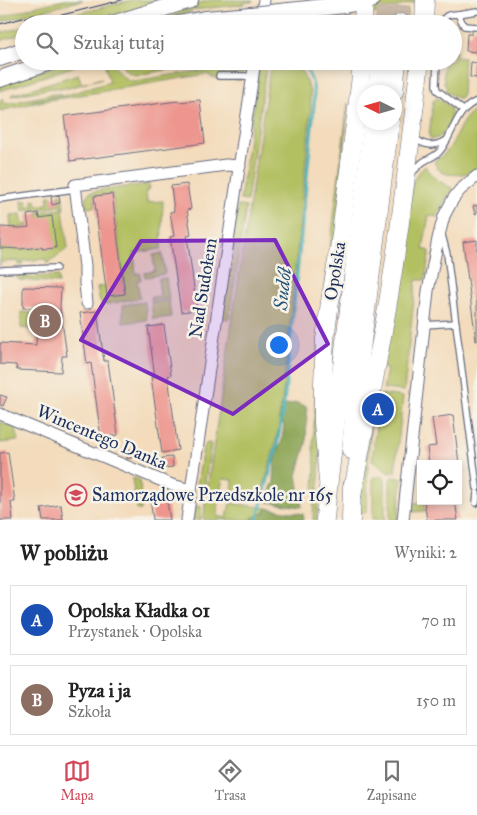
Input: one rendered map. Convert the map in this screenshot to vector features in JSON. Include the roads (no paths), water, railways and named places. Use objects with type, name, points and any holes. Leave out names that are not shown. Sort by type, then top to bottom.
[{"type":"main road","points":[[141,15],[190,0]]},
{"type":"main road","points":[[424,15],[425,0]]},
{"type":"main road","points":[[277,15],[366,1],[364,15]]},
{"type":"main road","points":[[0,58],[15,53]]},
{"type":"main road","points":[[0,79],[26,70]]},
{"type":"main road","name":"Opolska","points":[[328,481],[323,423],[324,354],[361,70]]},
{"type":"main road","points":[[378,85],[379,70]]},
{"type":"main road","points":[[395,85],[396,70]]},
{"type":"main road","points":[[352,497],[392,282],[419,70]]},
{"type":"main road","name":"Opolska","points":[[325,520],[345,338],[372,130]]},
{"type":"main road","name":"Opolska","points":[[351,520],[351,448],[355,402],[389,130]]},
{"type":"street","points":[[258,15],[264,0]]},
{"type":"street","name":"Nad Sudołem","points":[[187,520],[254,70]]},
{"type":"street","points":[[86,303],[85,266],[75,185],[226,165],[240,166]]},
{"type":"street","points":[[403,520],[429,282],[440,229],[453,199],[466,184],[477,176]]},
{"type":"street","name":"Wincentego Danka","points":[[0,414],[172,485],[191,490]]},
{"type":"lane","points":[[447,15],[477,11]]},
{"type":"lane","points":[[462,22],[464,26],[477,27]]},
{"type":"lane","points":[[437,70],[437,90],[463,110]]},
{"type":"lane","points":[[219,76],[253,77]]},
{"type":"lane","points":[[403,194],[415,170],[439,152],[463,110],[477,100]]},
{"type":"lane","points":[[412,130],[417,141],[422,144],[434,144],[447,140]]},
{"type":"lane","points":[[0,199],[75,189]]},
{"type":"lane","points":[[440,229],[447,254],[477,488]]},
{"type":"lane","points":[[0,270],[56,268]]},
{"type":"lane","points":[[424,325],[456,323]]},
{"type":"lane","points":[[476,503],[477,493]]},
{"type":"waterway","name":"Sudół","points":[[257,520],[277,446],[284,403],[314,106],[312,82],[306,70]]},
{"type":"tunnel","points":[[384,15],[385,0]]},
{"type":"tunnel","points":[[402,15],[403,0]]},
{"type":"tram line","points":[[62,15],[122,0]]},
{"type":"tram line","points":[[0,24],[15,20]]},
{"type":"place","name":"Pyza i ja","points":[[45,321]]},
{"type":"place","name":"Opolska Kładka 01","points":[[378,409]]},
{"type":"place","name":"Samorządowe Przedszkole nr 165","points":[[76,495]]}]
